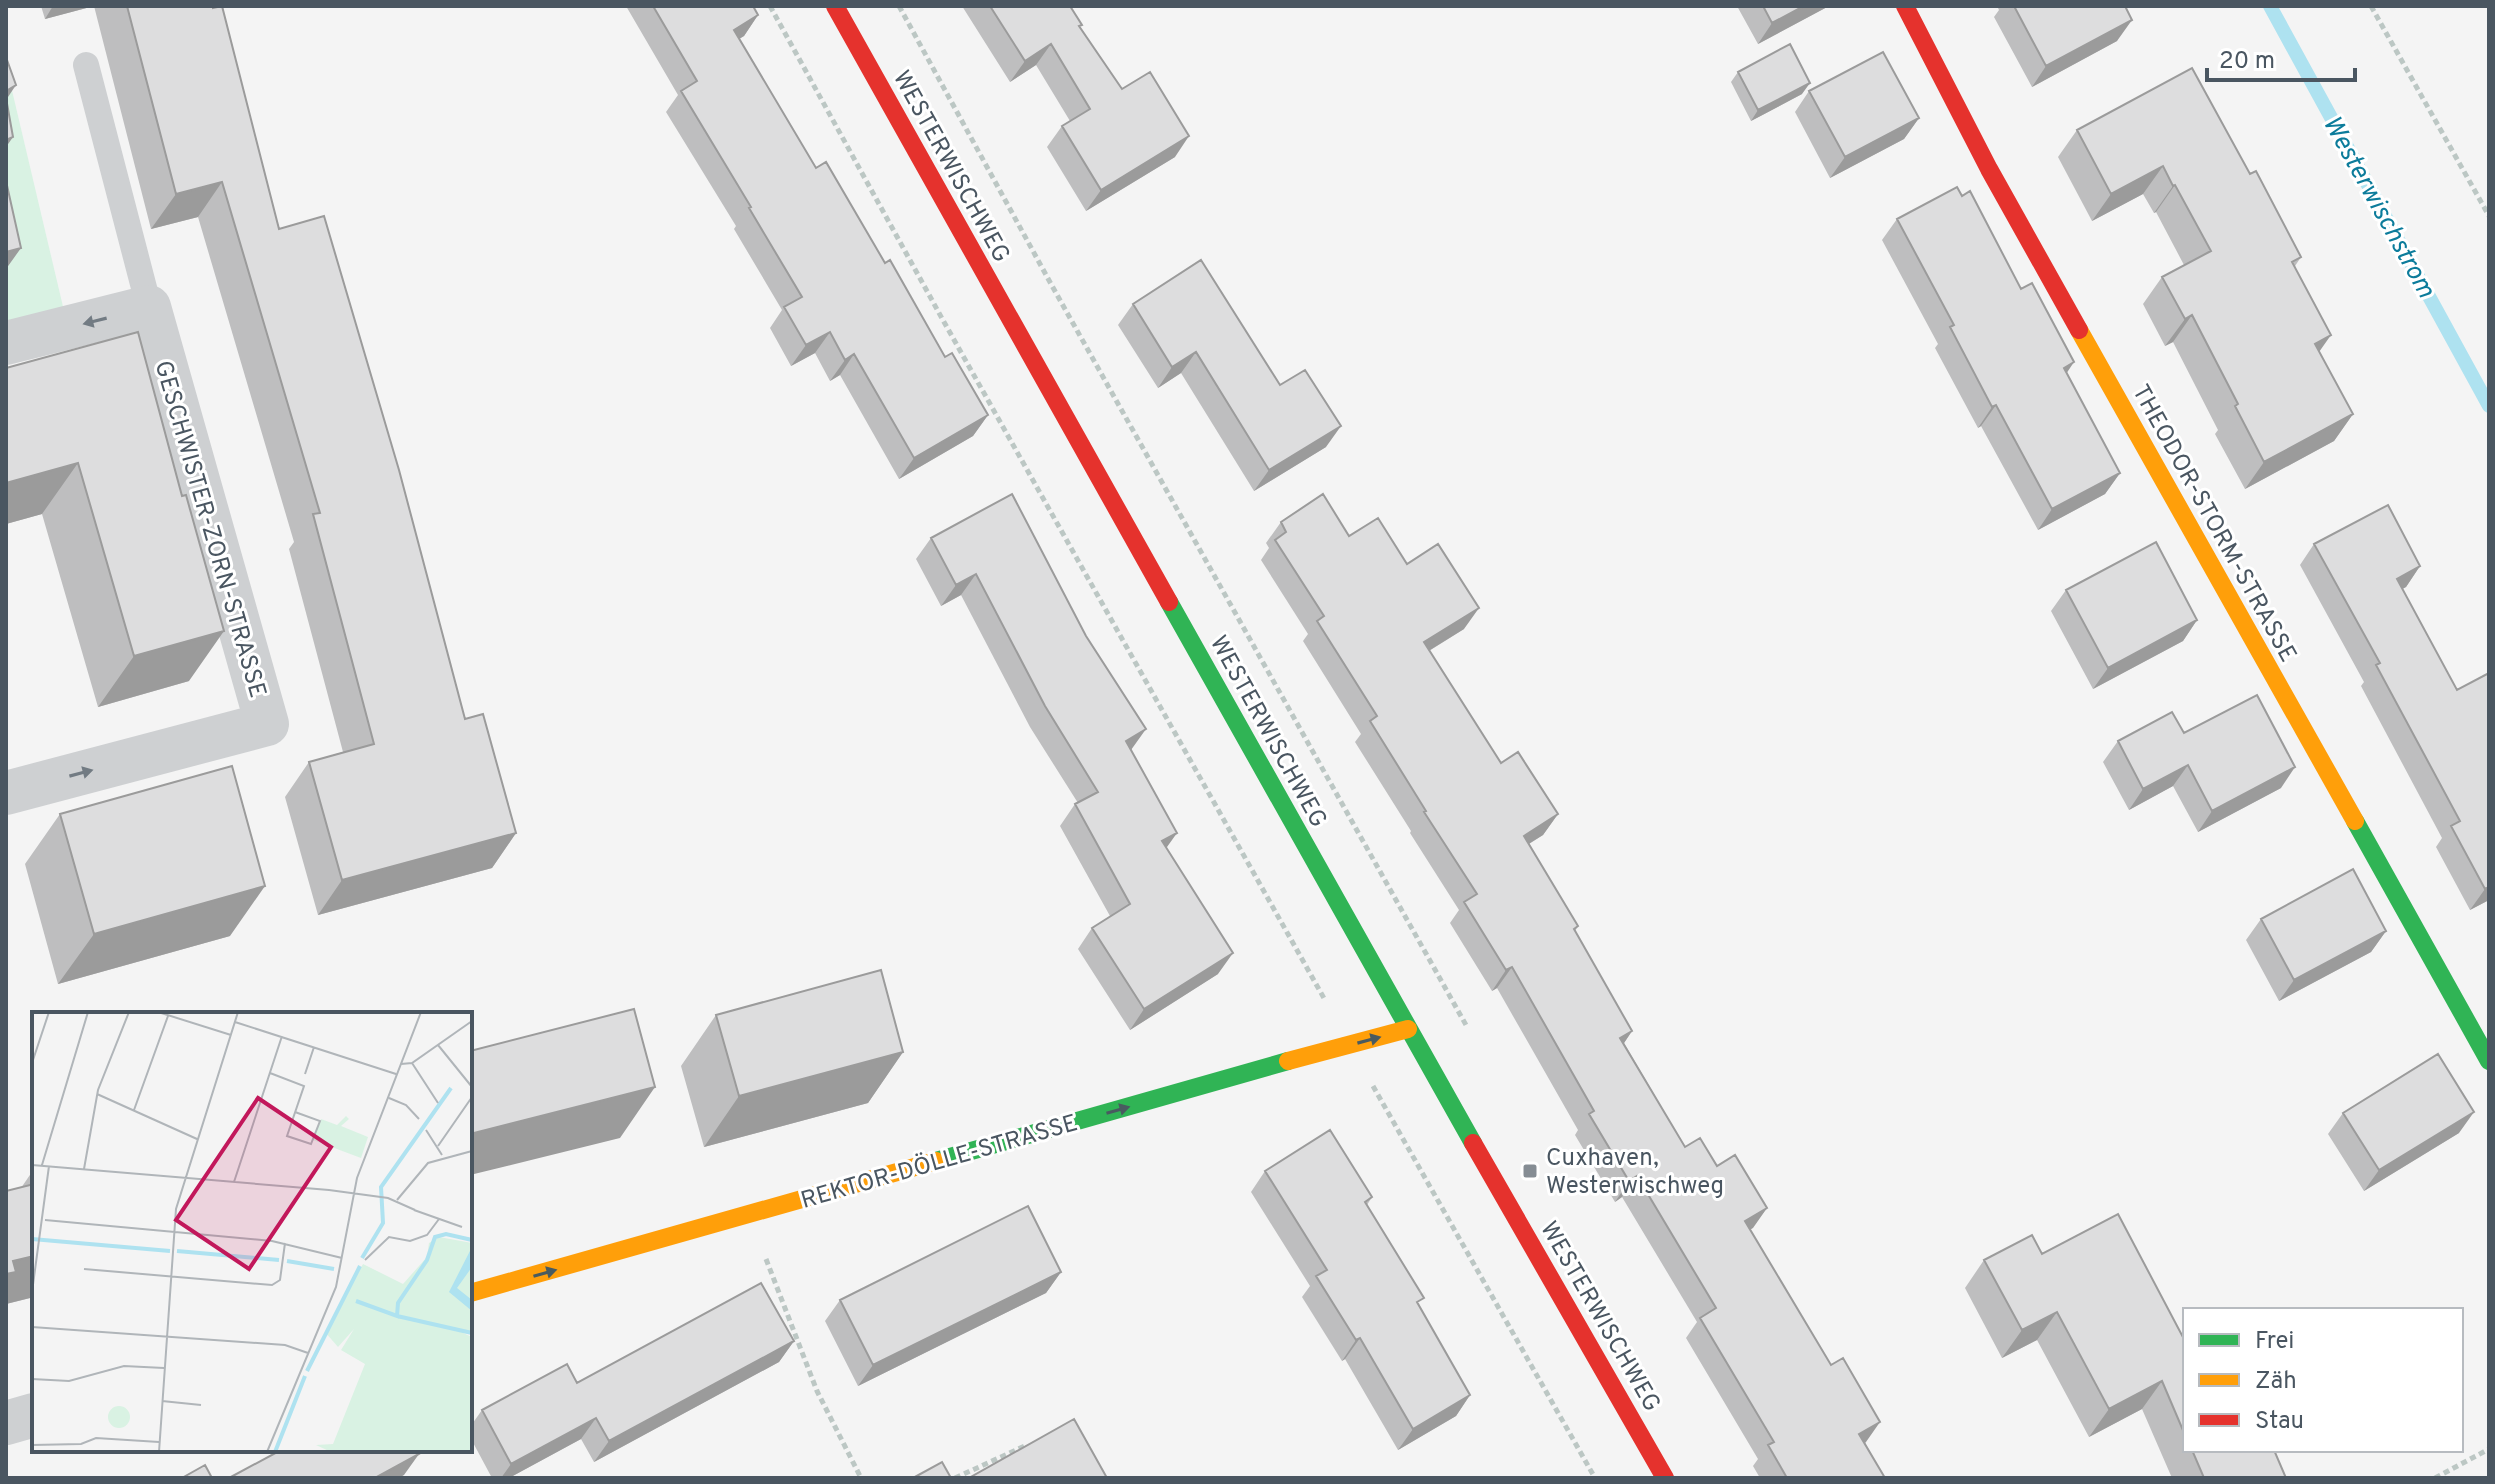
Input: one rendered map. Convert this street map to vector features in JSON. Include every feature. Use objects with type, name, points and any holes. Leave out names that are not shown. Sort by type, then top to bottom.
[{"type":"street","name":"WESTERWISCHWEG","points":[[835,6],[1408,1029],[1665,1478]]},
{"type":"street","name":"THEODOR-STORM-STRASSE","points":[[1905,6],[1989,169],[2489,1061]]},
{"type":"street","points":[[6,343],[149,307]]},
{"type":"street","name":"GESCHWISTER-ZORN-STRASSE","points":[[6,793],[267,724],[149,307]]},
{"type":"street","name":"REKTOR-DÖLLE-STRASSE","points":[[472,1292],[1408,1029]]},
{"type":"street","points":[[6,1423],[32,1416]]},
{"type":"lane","points":[[86,65],[149,307]]},
{"type":"path","points":[[770,6],[959,349],[1595,1478]]},
{"type":"path","points":[[899,6],[1466,1027]]},
{"type":"path","points":[[2371,6],[2489,216]]},
{"type":"path","points":[[750,1215],[817,1391],[861,1478]]},
{"type":"path","points":[[955,1478],[1027,1445],[1039,1455]]},
{"type":"path","points":[[2435,1478],[2489,1449]]},
{"type":"green space","points":[[6,65],[65,315],[6,329]]},
{"type":"building","points":[[127,6],[222,6],[279,229],[324,216],[399,470],[465,719],[483,714],[516,833],[342,880],[309,762],[374,744],[313,514],[320,513],[222,182],[176,194]]},
{"type":"building","points":[[653,6],[753,6],[758,15],[734,30],[816,168],[826,162],[885,263],[890,260],[945,357],[952,353],[988,415],[914,458],[854,354],[845,360],[830,332],[806,345],[784,307],[802,297],[681,91],[697,81]]},
{"type":"building","points":[[990,6],[1070,6],[1082,25],[1079,26],[1122,89],[1150,72],[1189,136],[1101,190],[1062,126],[1090,109],[1051,44],[1025,61]]},
{"type":"building","points":[[1763,6],[1804,6],[1772,23]]},
{"type":"building","points":[[2014,6],[2125,6],[2132,20],[2046,66]]},
{"type":"building","points":[[1790,44],[1810,83],[1758,110],[1738,72]]},
{"type":"building","points":[[1883,52],[1919,118],[1845,157],[1809,91]]},
{"type":"building","points":[[6,60],[16,85],[6,91]]},
{"type":"building","points":[[2192,68],[2250,174],[2256,171],[2301,257],[2292,262],[2331,335],[2315,344],[2353,414],[2264,462],[2192,315],[2185,319],[2162,277],[2211,251],[2175,185],[2163,166],[2111,194],[2077,130]]},
{"type":"building","points":[[6,98],[13,137],[6,140]]},
{"type":"building","points":[[6,181],[21,248],[6,252]]},
{"type":"building","points":[[1957,187],[1962,196],[1970,191],[2021,289],[2032,283],[2074,362],[2064,368],[2120,473],[2052,509],[1996,405],[1992,407],[1950,327],[1954,325],[1897,219]]},
{"type":"building","points":[[1201,260],[1280,385],[1305,370],[1341,426],[1269,470],[1196,352],[1172,367],[1133,304]]},
{"type":"building","points":[[138,332],[182,496],[186,495],[224,631],[134,656],[78,463],[6,483],[6,368]]},
{"type":"building","points":[[1012,494],[1086,636],[1146,729],[1126,741],[1177,833],[1162,841],[1233,953],[1144,1009],[1092,928],[1130,904],[1075,804],[1098,792],[1045,706],[976,574],[956,585],[931,538]]},
{"type":"building","points":[[1323,494],[1349,536],[1378,518],[1407,564],[1438,544],[1479,608],[1424,642],[1501,763],[1518,752],[1558,814],[1524,836],[1578,926],[1574,929],[1632,1031],[1620,1038],[1685,1147],[1700,1138],[1717,1166],[1735,1155],[1767,1208],[1745,1221],[1831,1365],[1843,1358],[1880,1422],[1859,1434],[1885,1478],[1787,1478],[1768,1445],[1774,1442],[1700,1318],[1716,1308],[1637,1176],[1629,1181],[1589,1114],[1594,1111],[1512,967],[1506,970],[1464,902],[1477,894],[1370,721],[1377,716],[1317,621],[1324,616],[1275,540],[1286,532],[1281,522]]},
{"type":"building","points":[[2388,505],[2420,566],[2397,579],[2457,690],[2489,673],[2489,887],[2485,889],[2451,826],[2460,821],[2376,665],[2380,663],[2314,544]]},
{"type":"building","points":[[2156,542],[2197,620],[2108,668],[2066,590]]},
{"type":"building","points":[[2257,695],[2295,767],[2212,811],[2188,765],[2143,789],[2118,741],[2172,712],[2184,733]]},
{"type":"building","points":[[232,766],[265,886],[94,934],[60,814]]},
{"type":"building","points":[[2353,869],[2386,931],[2294,980],[2261,919]]},
{"type":"building","points":[[881,970],[903,1052],[739,1096],[716,1015]]},
{"type":"building","points":[[634,1009],[655,1087],[472,1133],[472,1050]]},
{"type":"building","points":[[2438,1054],[2474,1112],[2379,1170],[2343,1113]]},
{"type":"building","points":[[1330,1130],[1372,1197],[1365,1202],[1424,1298],[1417,1302],[1470,1395],[1413,1429],[1360,1338],[1356,1340],[1316,1276],[1327,1270],[1265,1171]]},
{"type":"building","points":[[32,1184],[32,1256],[13,1261],[16,1272],[6,1274],[6,1191]]},
{"type":"building","points":[[1028,1206],[1061,1272],[873,1365],[840,1300]]},
{"type":"building","points":[[2118,1214],[2183,1337],[2183,1430],[2162,1381],[2109,1409],[2057,1312],[2022,1330],[1984,1260],[2032,1235],[2042,1254]]},
{"type":"building","points":[[761,1283],[794,1341],[609,1441],[596,1418],[511,1464],[482,1410],[567,1364],[577,1383]]},
{"type":"building","points":[[1074,1419],[1107,1478],[969,1478]]},
{"type":"building","points":[[277,1452],[419,1454],[375,1478],[229,1478]]},
{"type":"building","points":[[2193,1452],[2275,1452],[2286,1478],[2204,1478]]},
{"type":"building","points":[[942,1462],[951,1478],[913,1478]]},
{"type":"building","points":[[205,1465],[212,1478],[182,1478]]},
{"type":"waterway","name":"Westerwischstrom","points":[[2270,6],[2489,406]]},
{"type":"traffic: fast","points":[[1169,602],[1473,1143]]},
{"type":"traffic: fast","points":[[2355,821],[2489,1061]]},
{"type":"traffic: fast","points":[[936,1161],[1288,1061]]},
{"type":"traffic: slow","points":[[2079,330],[2355,821]]},
{"type":"traffic: slow","points":[[1288,1061],[1408,1029]]},
{"type":"traffic: slow","points":[[472,1292],[936,1161]]},
{"type":"traffic: jam","points":[[835,6],[1169,602]]},
{"type":"traffic: jam","points":[[1905,6],[1989,169],[2079,330]]},
{"type":"traffic: jam","points":[[1473,1143],[1665,1478]]},
{"type":"place","name":"Cuxhaven, Westerwischweg","points":[[1530,1171]]}]
